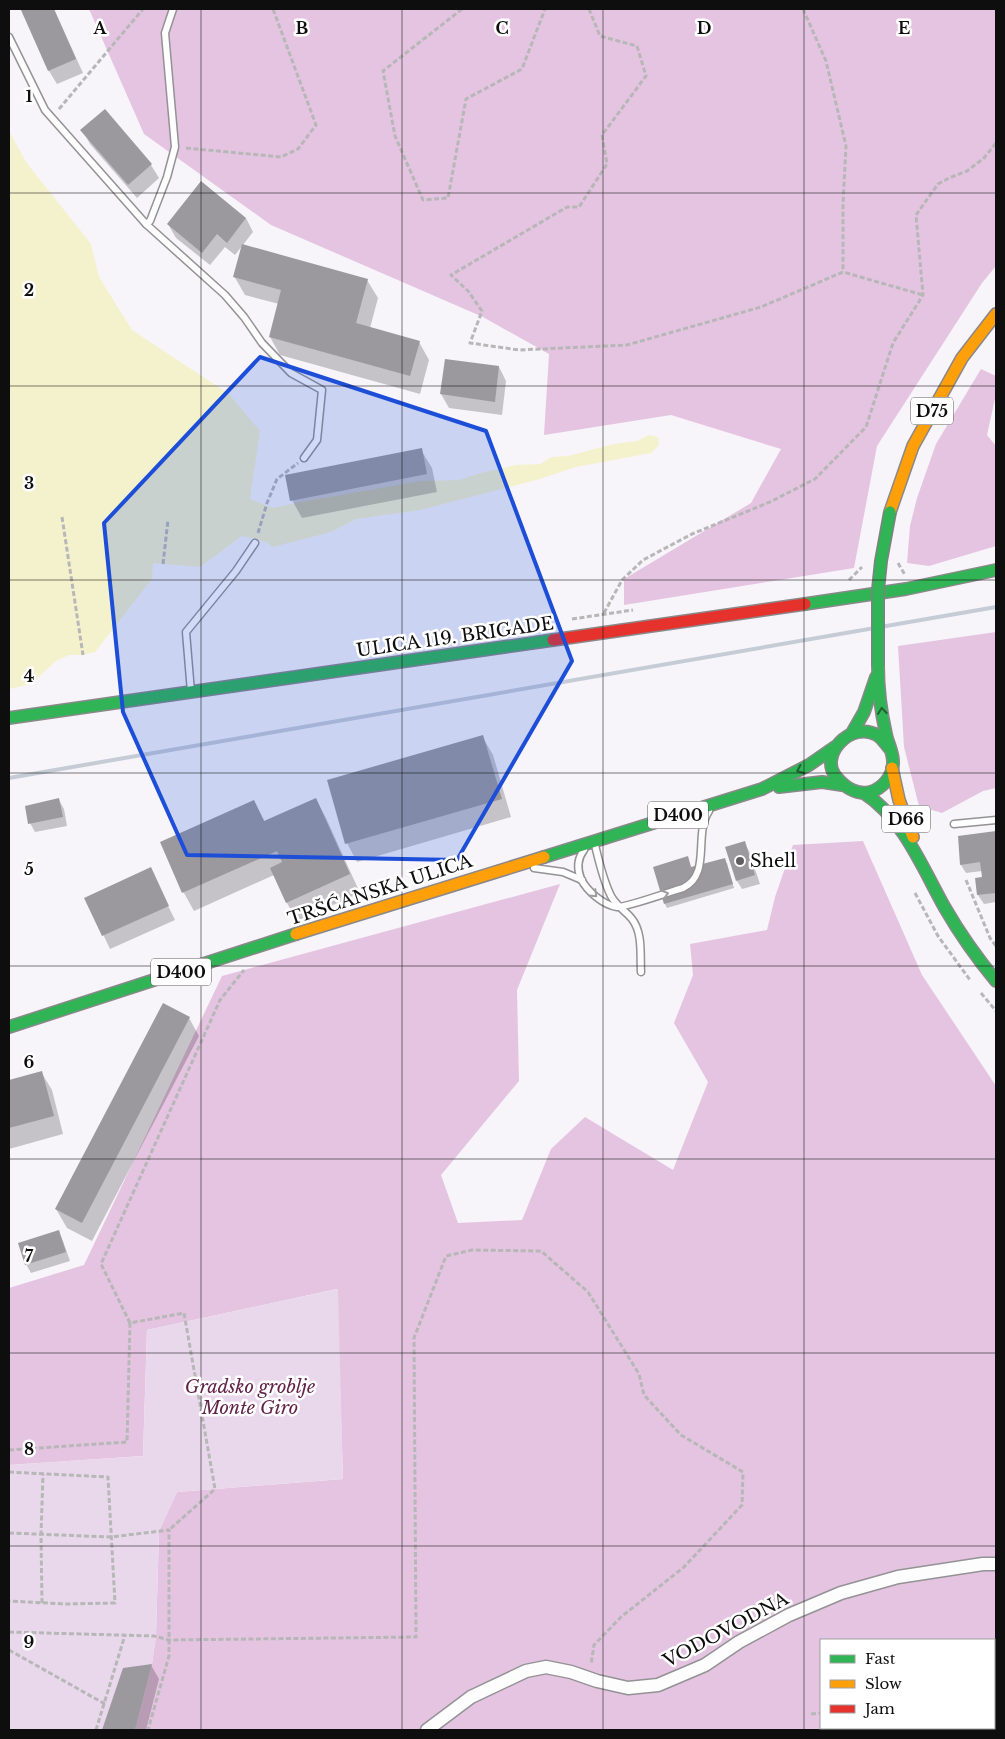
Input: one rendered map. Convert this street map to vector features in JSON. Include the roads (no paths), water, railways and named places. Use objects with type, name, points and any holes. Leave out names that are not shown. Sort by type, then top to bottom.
[{"type":"main road","name":"D75","points":[[890,749],[884,724],[878,669],[878,590],[890,512],[913,446],[962,358],[996,314]]},
{"type":"main road","name":"ULICA 119. BRIGADE","points":[[9,718],[906,589],[996,570]]},
{"type":"main road","name":"D75","points":[[852,733],[864,712],[878,669]]},
{"type":"main road","points":[[842,785],[834,775],[831,763],[835,747],[844,736],[863,731],[878,735],[890,749]]},
{"type":"main road","name":"D400","points":[[762,788],[810,766],[835,747]]},
{"type":"main road","name":"D66","points":[[842,785],[853,791],[864,792],[875,790],[881,786],[889,777],[892,768],[893,756],[890,749]]},
{"type":"main road","name":"D66","points":[[892,768],[899,800],[924,869]]},
{"type":"main road","name":"D400","points":[[762,788],[822,782],[842,785]]},
{"type":"main road","name":"TRŠĆANSKA ULICA","points":[[9,1027],[762,788]]},
{"type":"main road","name":"D66","points":[[864,792],[873,796],[884,809],[924,869],[956,927],[996,981]]},
{"type":"street","name":"VODOVODNA","points":[[427,1730],[471,1697],[526,1671],[546,1667],[628,1688],[658,1685],[705,1665],[739,1642],[789,1615],[841,1593],[898,1577],[983,1564],[996,1564]]},
{"type":"lane","points":[[146,224],[150,221],[167,177],[175,147],[165,33],[173,9]]},
{"type":"lane","points":[[9,37],[45,110],[51,117],[146,224],[225,295],[244,317],[262,343],[291,373],[322,390],[317,440],[304,458]]},
{"type":"lane","points":[[191,692],[186,632],[236,570],[255,543]]},
{"type":"lane","points":[[618,908],[683,888],[692,883],[699,871],[703,824],[705,817],[714,804]]},
{"type":"lane","points":[[954,824],[996,820]]},
{"type":"lane","points":[[618,908],[608,891],[594,841],[582,852],[578,860],[578,870],[582,880],[598,899],[618,908],[631,918],[639,938],[641,972]]},
{"type":"lane","points":[[515,866],[563,872],[582,880]]},
{"type":"railway","points":[[9,778],[996,607]]},
{"type":"place","name":"Shell","points":[[740,861]]},
{"type":"park label","name":"Gradsko groblje Monte Giro","points":[[250,1397]]}]
